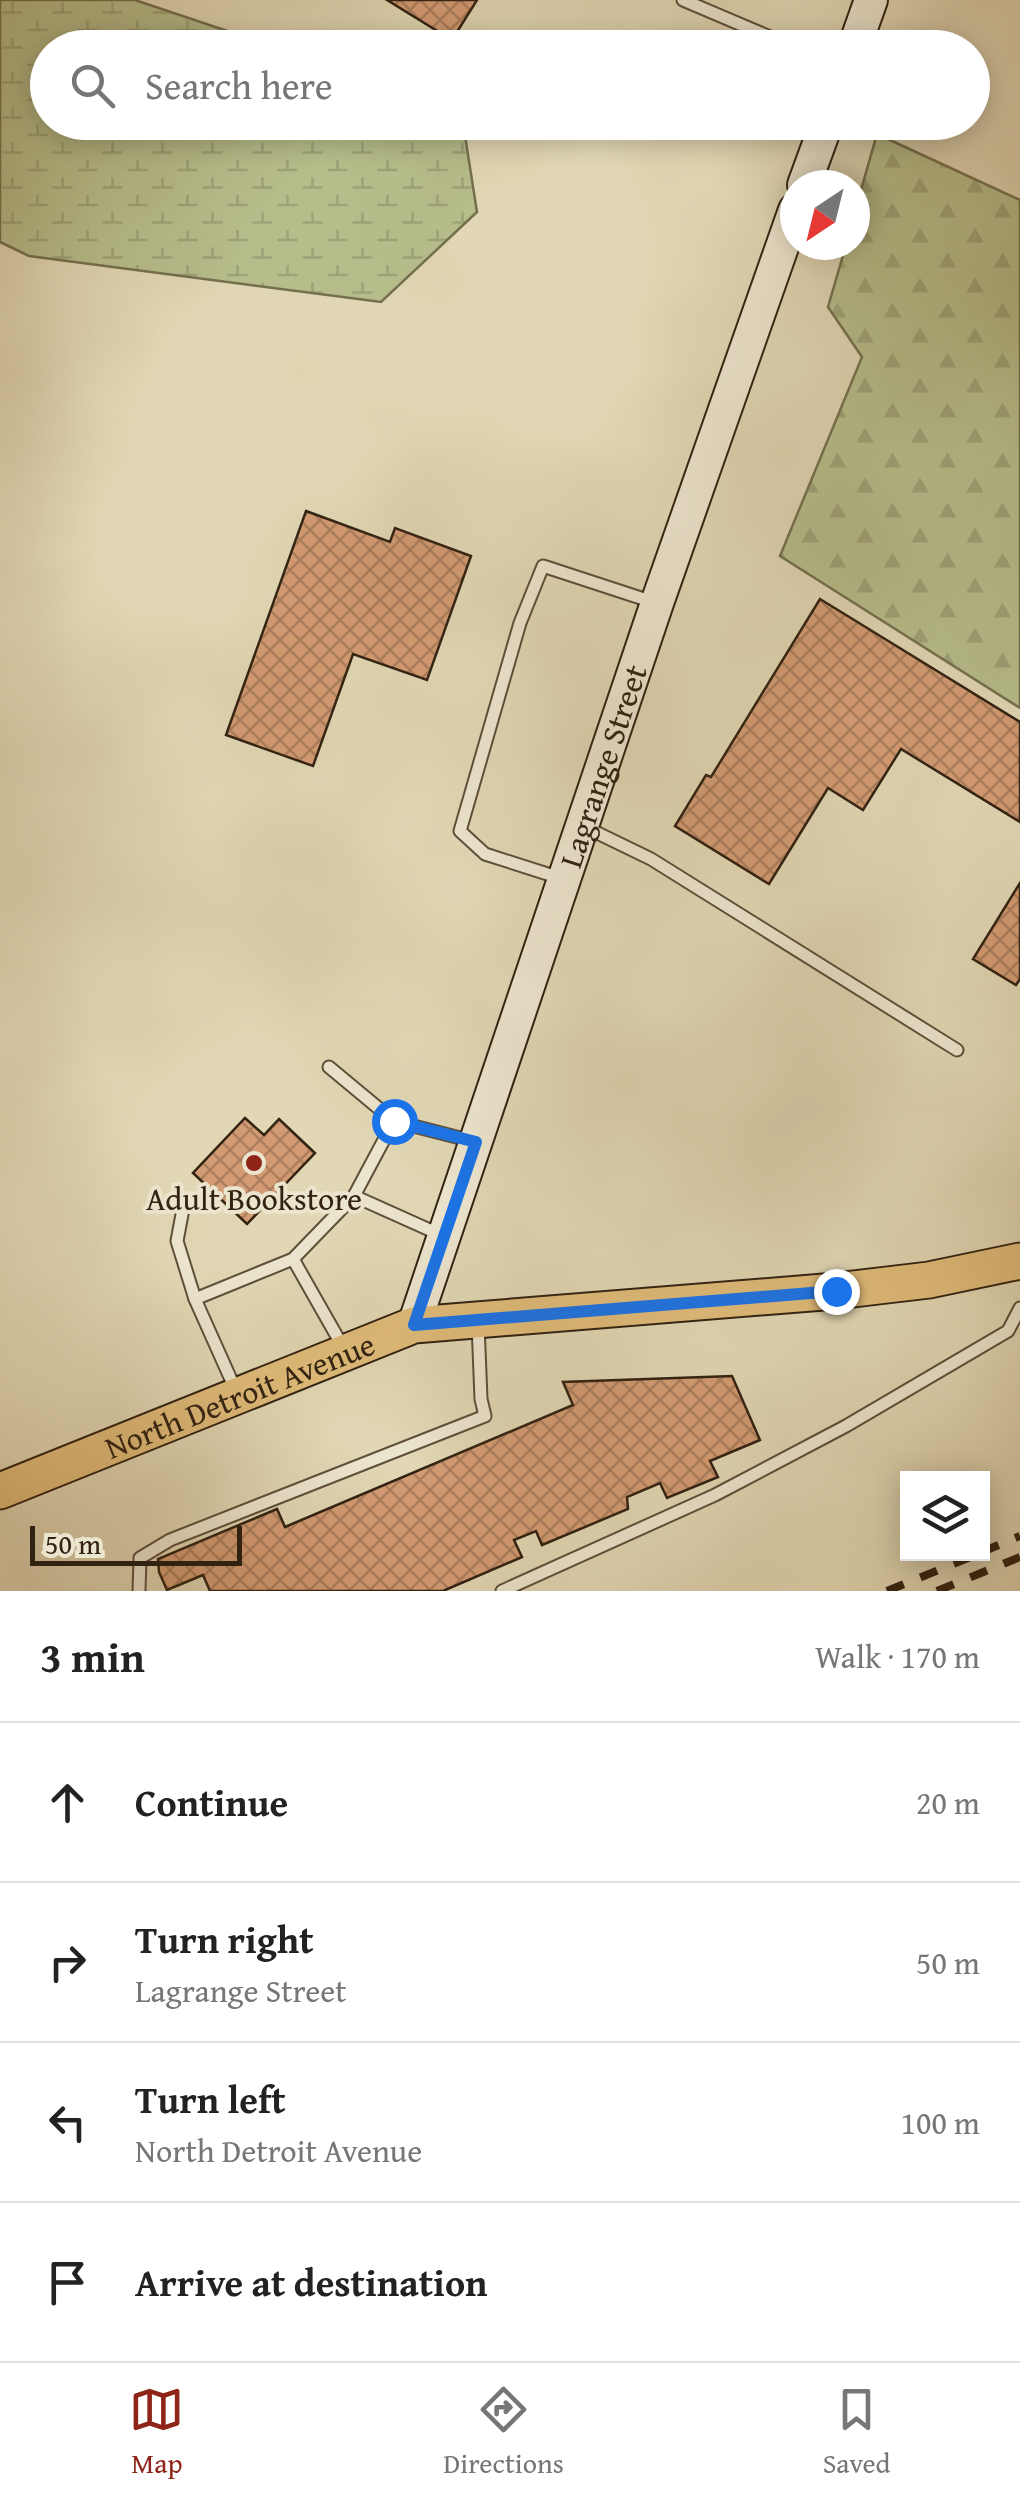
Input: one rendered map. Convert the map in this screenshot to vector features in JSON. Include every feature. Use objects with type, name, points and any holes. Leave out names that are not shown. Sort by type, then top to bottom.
[{"type":"main road","points":[[860,30],[871,0]]},
{"type":"main road","points":[[809,170],[820,140]]},
{"type":"main road","name":"Lagrange Street","points":[[414,1325],[657,603],[780,253]]},
{"type":"main road","name":"North Detroit Avenue","points":[[0,1491],[414,1325],[836,1291],[929,1280],[1020,1261]]},
{"type":"lane","points":[[682,0],[753,30]]},
{"type":"lane","points":[[565,879],[486,854],[460,831],[520,624],[544,566],[657,603]]},
{"type":"lane","points":[[582,826],[651,859],[957,1050]]},
{"type":"lane","points":[[329,1067],[394,1121],[476,1142]]},
{"type":"lane","points":[[195,1299],[293,1259],[354,1196],[394,1121]]},
{"type":"lane","points":[[354,1196],[444,1236]]},
{"type":"lane","points":[[183,1209],[177,1241],[195,1299],[239,1396]]},
{"type":"lane","points":[[293,1259],[346,1352]]},
{"type":"lane","points":[[502,1591],[715,1496],[846,1426],[1008,1331],[1020,1308]]},
{"type":"lane","points":[[139,1591],[140,1558],[170,1540],[485,1416],[480,1398],[478,1320]]},
{"type":"green space","points":[[0,0],[135,0],[224,30],[30,30],[30,140],[466,140],[477,212],[381,302],[29,256],[0,242]]},
{"type":"green space","points":[[875,140],[890,140],[1020,200],[1020,708],[780,556],[862,357],[828,307],[842,260],[870,260],[870,170],[867,170]]},
{"type":"building","points":[[387,0],[477,0],[458,30],[436,30]]},
{"type":"building","points":[[306,511],[390,542],[395,528],[471,556],[427,680],[353,654],[313,766],[226,735]]},
{"type":"building","points":[[820,599],[1020,722],[1020,822],[901,749],[863,810],[828,788],[769,884],[675,826],[706,775],[711,777]]},
{"type":"building","points":[[1020,883],[1020,979],[1016,985],[973,959]]},
{"type":"building","name":"Adult Bookstore","points":[[245,1118],[264,1135],[279,1119],[315,1153],[247,1224],[193,1173]]},
{"type":"building","points":[[732,1376],[760,1440],[710,1461],[718,1477],[667,1498],[660,1483],[627,1497],[628,1509],[542,1545],[536,1531],[514,1540],[522,1557],[443,1591],[210,1591],[203,1575],[167,1590],[159,1572],[158,1559],[277,1509],[285,1527],[573,1405],[563,1382]]},
{"type":"railway","points":[[990,1549],[1020,1536]]},
{"type":"railway","points":[[937,1591],[1020,1557]]},
{"type":"railway","points":[[887,1591],[961,1561]]},
{"type":"place","name":"Adult Bookstore","points":[[254,1163]]},
{"type":"route","points":[[394,1121],[476,1142],[414,1325],[836,1291]]}]
